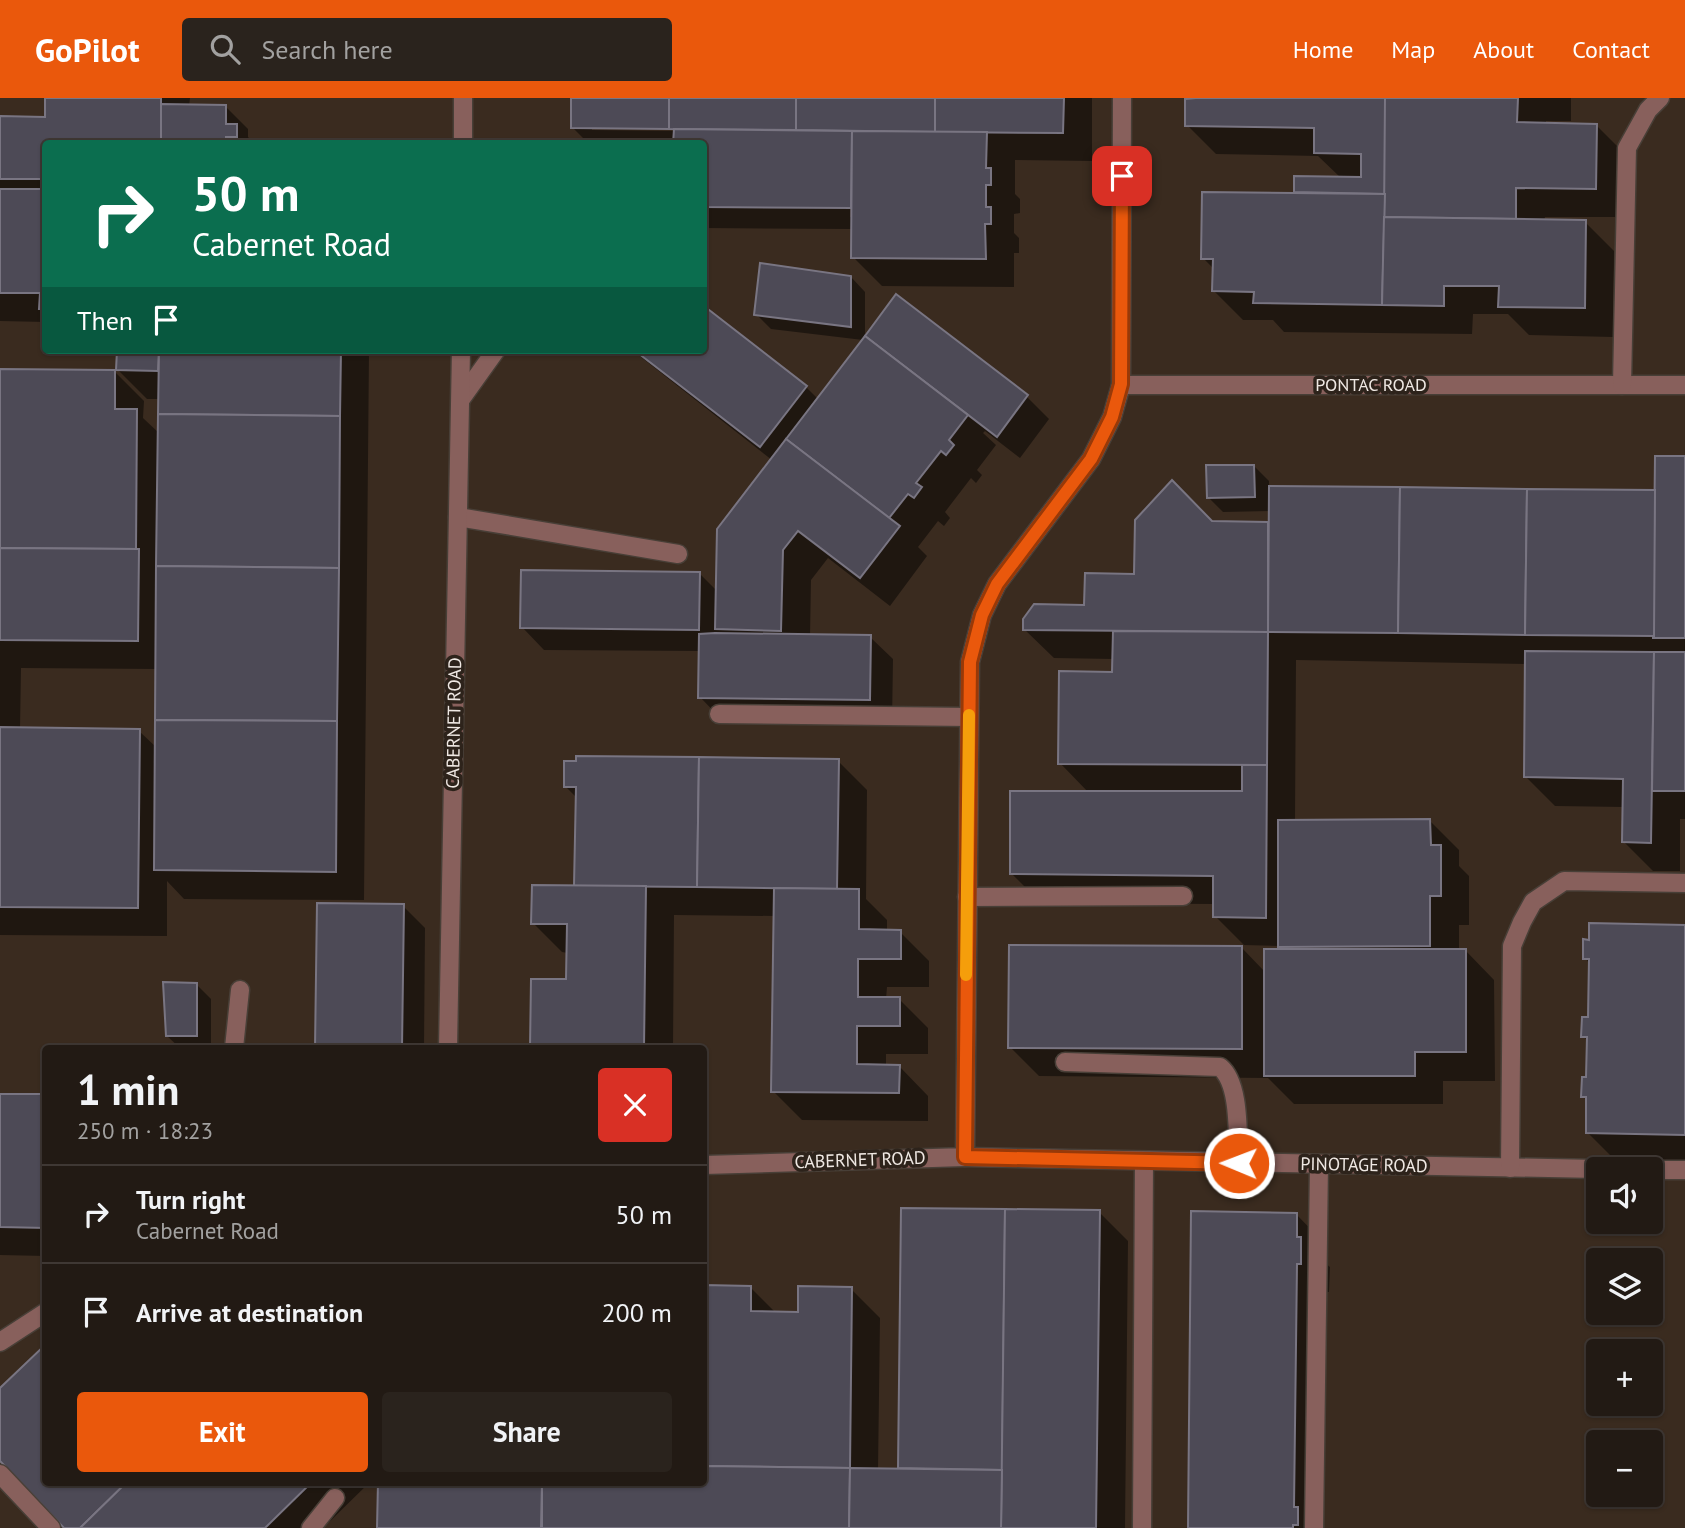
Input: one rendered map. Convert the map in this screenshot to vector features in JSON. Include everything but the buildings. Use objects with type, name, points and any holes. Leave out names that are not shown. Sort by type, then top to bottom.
[{"type":"street","points":[[463,98],[463,140]]},
{"type":"street","points":[[965,1157],[970,662],[982,615],[997,584],[1091,459],[1112,417],[1121,384],[1122,98]]},
{"type":"street","points":[[1622,385],[1627,148],[1648,110],[1660,98]]},
{"type":"street","name":"CABERNET ROAD","points":[[448,1045],[461,354]]},
{"type":"street","points":[[461,399],[493,354]]},
{"type":"street","name":"PONTAC ROAD","points":[[1121,384],[1685,385]]},
{"type":"street","points":[[458,517],[678,554]]},
{"type":"street","points":[[719,714],[969,718]]},
{"type":"street","points":[[1510,1168],[1512,946],[1533,902],[1564,881],[1685,883]]},
{"type":"street","points":[[967,897],[1182,896]]},
{"type":"street","points":[[234,1045],[240,990]]},
{"type":"street","points":[[1065,1062],[1220,1067],[1234,1087],[1239,1163]]},
{"type":"street","name":"CABERNET ROAD","points":[[707,1165],[965,1157]]},
{"type":"street","name":"PINOTAGE ROAD","points":[[965,1157],[1586,1169]]},
{"type":"street","points":[[1142,1528],[1144,1161]]},
{"type":"street","points":[[1314,1528],[1319,1164]]},
{"type":"street","points":[[1663,1170],[1685,1170]]},
{"type":"street","points":[[0,1342],[42,1315]]},
{"type":"street","points":[[0,1474],[51,1528]]},
{"type":"street","points":[[311,1528],[335,1499]]},
{"type":"shaded area","points":[[0,98],[1685,98],[1685,1528],[0,1528]]},
{"type":"slow traffic","points":[[966,975],[969,715]]},
{"type":"route","points":[[1122,176],[1121,384],[1112,417],[1091,459],[997,584],[982,615],[970,662],[965,1157],[1239,1163]]}]
